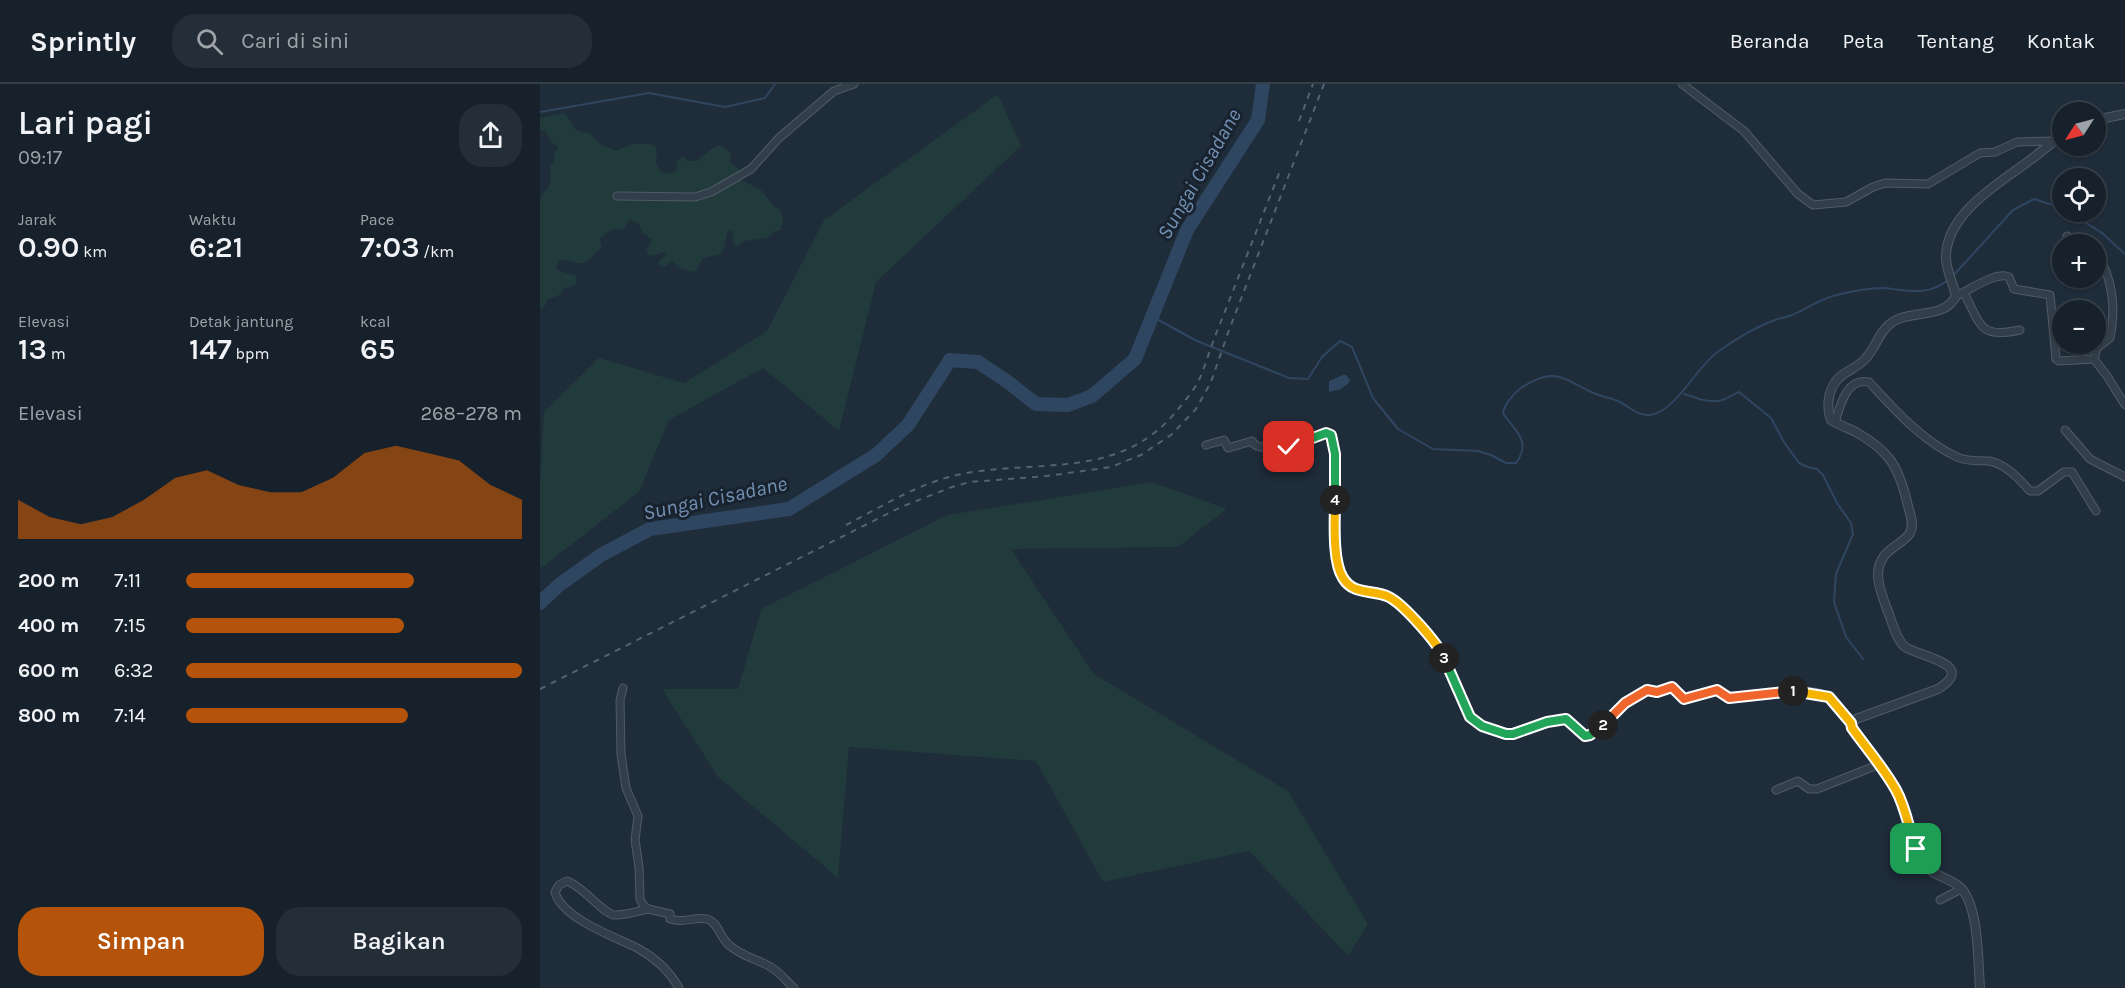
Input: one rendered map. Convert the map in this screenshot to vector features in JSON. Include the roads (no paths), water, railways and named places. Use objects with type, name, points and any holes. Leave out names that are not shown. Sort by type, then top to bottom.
[{"type":"street","points":[[616,196],[695,197],[719,189],[751,169],[779,138],[834,91],[854,84]]},
{"type":"street","points":[[1682,84],[1737,125],[1798,194],[1813,205],[1846,202],[1885,183],[1928,184],[1955,170],[1977,154],[1995,152],[2014,142],[2052,141]]},
{"type":"street","points":[[2106,118],[2125,114]]},
{"type":"street","points":[[2020,330],[2003,334],[1988,332],[1982,326],[1952,284],[1946,260],[1948,246],[1968,210],[1991,188],[2052,142]]},
{"type":"street","points":[[2094,359],[2099,346],[2110,338],[2112,319],[2106,270]]},
{"type":"street","points":[[1851,723],[1856,719],[1938,689],[1951,674],[1944,662],[1912,652],[1903,645],[1892,621],[1879,585],[1877,571],[1880,561],[1887,552],[1907,537],[1911,529],[1911,518],[1899,473],[1892,460],[1878,447],[1830,418],[1829,401],[1836,382],[1865,360],[1884,330],[1899,319],[1941,309],[1960,294],[1996,276],[2003,275],[2009,277],[2014,289],[2050,295],[2056,359],[2059,361],[2094,359]]},
{"type":"street","points":[[2094,359],[2125,405]]},
{"type":"street","points":[[1835,422],[1845,393],[1857,384],[1864,381],[1869,382],[1918,431],[1939,448],[1961,459],[1991,461],[2000,465],[2011,472],[2030,491],[2038,491],[2064,472],[2072,472],[2096,511]]},
{"type":"street","points":[[2065,429],[2090,459],[2125,477]]},
{"type":"street","points":[[1206,445],[1224,440],[1228,448],[1252,441],[1260,447],[1289,447],[1326,433],[1331,435],[1335,454],[1337,553],[1343,578],[1351,587],[1359,591],[1390,597],[1434,639],[1470,717],[1482,726],[1513,734],[1547,722],[1566,719],[1582,734],[1587,735],[1606,723],[1623,705],[1638,695],[1647,690],[1657,692],[1672,687],[1681,697],[1687,699],[1717,690],[1729,698],[1792,691],[1824,695],[1831,699],[1880,764],[1899,797],[1922,863],[1931,872],[1961,889],[1970,904],[1980,988]]},
{"type":"street","points":[[623,688],[620,700],[622,764],[626,788],[638,813],[639,821],[634,840],[639,867],[639,895],[642,904],[648,909]]},
{"type":"street","points":[[1776,790],[1798,781],[1809,789],[1816,789],[1880,764]]},
{"type":"street","points":[[679,988],[674,979],[657,962],[639,949],[596,930],[558,901],[555,892],[564,882],[570,882],[612,914],[648,909],[670,914],[670,919],[680,922],[710,920],[730,946],[772,968],[794,988]]},
{"type":"street","points":[[1940,900],[1961,889]]},
{"type":"water","points":[[1343,375],[1350,380],[1349,383],[1341,389],[1329,392],[1329,381]]},
{"type":"waterway","points":[[540,112],[649,93],[725,107],[765,98],[775,84]]},
{"type":"waterway","name":"Sungai Cisadane","points":[[540,603],[559,585],[601,555],[650,529],[789,509],[876,455],[908,425],[950,360],[978,362],[1036,404],[1068,405],[1092,396],[1135,359],[1187,230],[1258,120],[1263,84]]},
{"type":"waterway","points":[[1952,277],[2013,210],[2034,199],[2052,205]]},
{"type":"waterway","points":[[2085,222],[2102,233],[2125,254]]},
{"type":"waterway","points":[[1153,317],[1197,341],[1289,378],[1308,379],[1322,357],[1340,341],[1352,347],[1373,398],[1398,429],[1433,449],[1478,451],[1506,463],[1516,463],[1521,455],[1522,442],[1517,431],[1503,413],[1515,393],[1533,381],[1543,377],[1560,377],[1596,394],[1618,401],[1637,412],[1650,415],[1669,406],[1711,357],[1760,326],[1839,295],[1877,288],[1925,291],[1948,280]]},
{"type":"waterway","points":[[1684,394],[1704,400],[1720,401],[1739,392],[1771,418],[1799,463],[1817,469],[1823,475],[1837,503],[1851,523],[1853,534],[1836,574],[1834,602],[1846,637],[1863,659]]},
{"type":"railway","points":[[1299,121],[1313,84]]},
{"type":"railway","points":[[540,689],[901,507],[970,482],[1047,476],[1111,467],[1141,455],[1171,435],[1196,409],[1211,382],[1324,84]]},
{"type":"railway","points":[[846,525],[902,495],[946,478],[990,470],[1047,466],[1102,458],[1128,449],[1153,434],[1175,413],[1199,380],[1280,171]]}]
